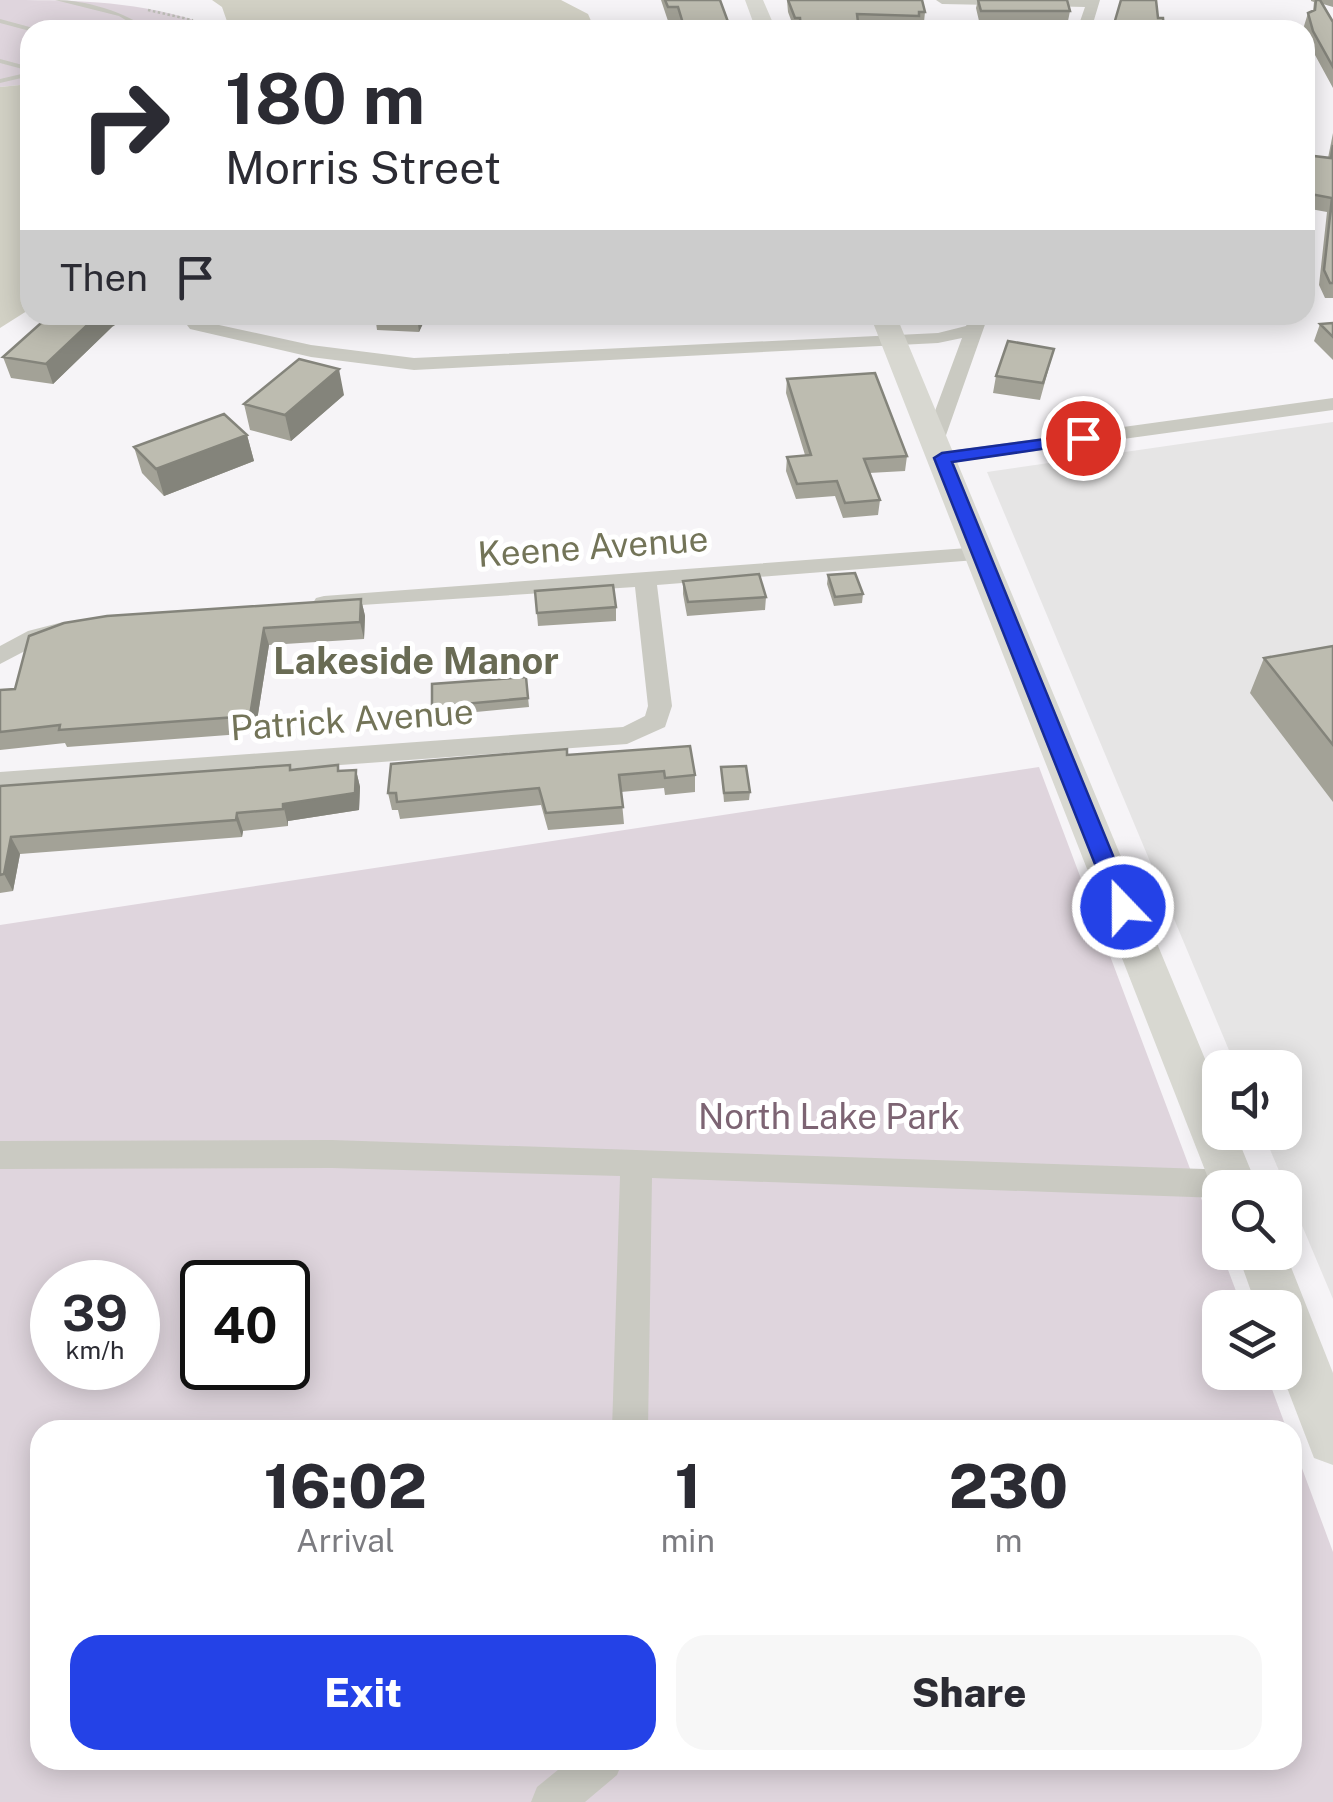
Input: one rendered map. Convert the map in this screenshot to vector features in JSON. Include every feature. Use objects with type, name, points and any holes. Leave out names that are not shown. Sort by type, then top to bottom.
[{"type":"street","points":[[942,0],[1093,1]]},
{"type":"street","points":[[196,325],[311,351],[414,364],[888,327],[938,338],[970,325]]},
{"type":"street","points":[[938,448],[976,325]]},
{"type":"street","points":[[888,327],[1229,1170]]},
{"type":"street","points":[[938,448],[1333,404]]},
{"type":"street","name":"Keene Avenue","points":[[302,604],[982,554]]},
{"type":"street","name":"Patrick Avenue","points":[[0,781],[627,735],[656,721],[660,706],[645,577]]},
{"type":"street","points":[[0,656],[36,636],[91,623]]},
{"type":"street","points":[[0,1155],[380,1155],[1202,1185]]},
{"type":"street","points":[[630,1420],[636,1164]]},
{"type":"street","points":[[1302,1360],[1333,1439]]},
{"type":"street","points":[[552,1802],[590,1770]]},
{"type":"lane","points":[[58,0],[130,20]]},
{"type":"path","points":[[121,15],[142,10],[192,20]]},
{"type":"shaded area","points":[[212,0],[561,0],[588,14],[591,20],[227,20],[222,7]]},
{"type":"shaded area","points":[[20,85],[20,315],[0,328],[0,87]]},
{"type":"shaded area","points":[[1333,422],[1333,1299],[1302,1225],[1302,1170],[1279,1170],[1270,1150],[1302,1150],[1302,1050],[1229,1050],[987,472]]},
{"type":"green space","points":[[0,0],[122,5],[194,20],[20,20],[20,85],[0,87]]},
{"type":"green space","name":"North Lake Park","points":[[1039,767],[1202,1201],[1202,1270],[1228,1270],[1236,1290],[1202,1290],[1202,1390],[1272,1390],[1283,1420],[30,1420],[30,1770],[1302,1770],[1302,1468],[1333,1552],[1333,1802],[0,1802],[0,925]]},
{"type":"building","points":[[665,0],[720,0],[727,20],[682,20],[678,7],[668,7]]},
{"type":"building","points":[[788,0],[922,0],[925,12],[919,12],[919,16],[857,14],[858,20],[795,18]]},
{"type":"building","points":[[978,0],[1067,0],[1070,11],[981,11]]},
{"type":"building","points":[[1121,0],[1156,0],[1158,18],[1163,20],[1115,20]]},
{"type":"building","points":[[1316,0],[1320,0],[1333,22],[1333,67],[1315,35],[1315,20],[1310,20],[1308,13],[1315,10]]},
{"type":"building","points":[[1333,145],[1333,283],[1324,270],[1332,198],[1315,195],[1315,156],[1331,158]]},
{"type":"building","points":[[1333,323],[1333,337],[1320,324]]},
{"type":"building","points":[[39,325],[87,325],[46,364],[3,357]]},
{"type":"building","points":[[1008,341],[1054,349],[1043,383],[996,376]]},
{"type":"building","points":[[299,359],[339,369],[285,415],[244,404]]},
{"type":"building","points":[[875,373],[907,456],[864,459],[880,500],[845,503],[837,481],[797,484],[787,457],[811,455],[787,379]]},
{"type":"building","points":[[224,414],[247,435],[156,469],[134,447]]},
{"type":"building","points":[[855,573],[863,594],[835,597],[828,575]]},
{"type":"building","points":[[759,574],[766,597],[688,602],[683,581]]},
{"type":"building","points":[[613,585],[616,607],[537,613],[535,591]]},
{"type":"building","points":[[361,599],[360,622],[264,628],[250,716],[59,730],[60,725],[0,732],[0,690],[15,689],[29,636],[64,623],[107,616]]},
{"type":"building","points":[[1333,646],[1333,745],[1264,658]]},
{"type":"building","points":[[526,677],[528,698],[432,707],[432,684]]},
{"type":"building","points":[[690,746],[695,775],[665,778],[664,771],[619,775],[623,807],[546,813],[539,788],[397,802],[396,793],[388,793],[391,764],[567,749],[567,755]]},
{"type":"building","points":[[290,765],[290,770],[338,765],[338,771],[356,770],[355,793],[283,804],[283,809],[237,813],[236,820],[11,837],[4,874],[0,875],[0,786]]},
{"type":"building","points":[[746,766],[750,792],[724,793],[721,767]]},
{"type":"district","name":"Lakeside Manor","points":[[416,661]]},
{"type":"route","points":[[1083,438],[942,458],[1123,907]]}]
